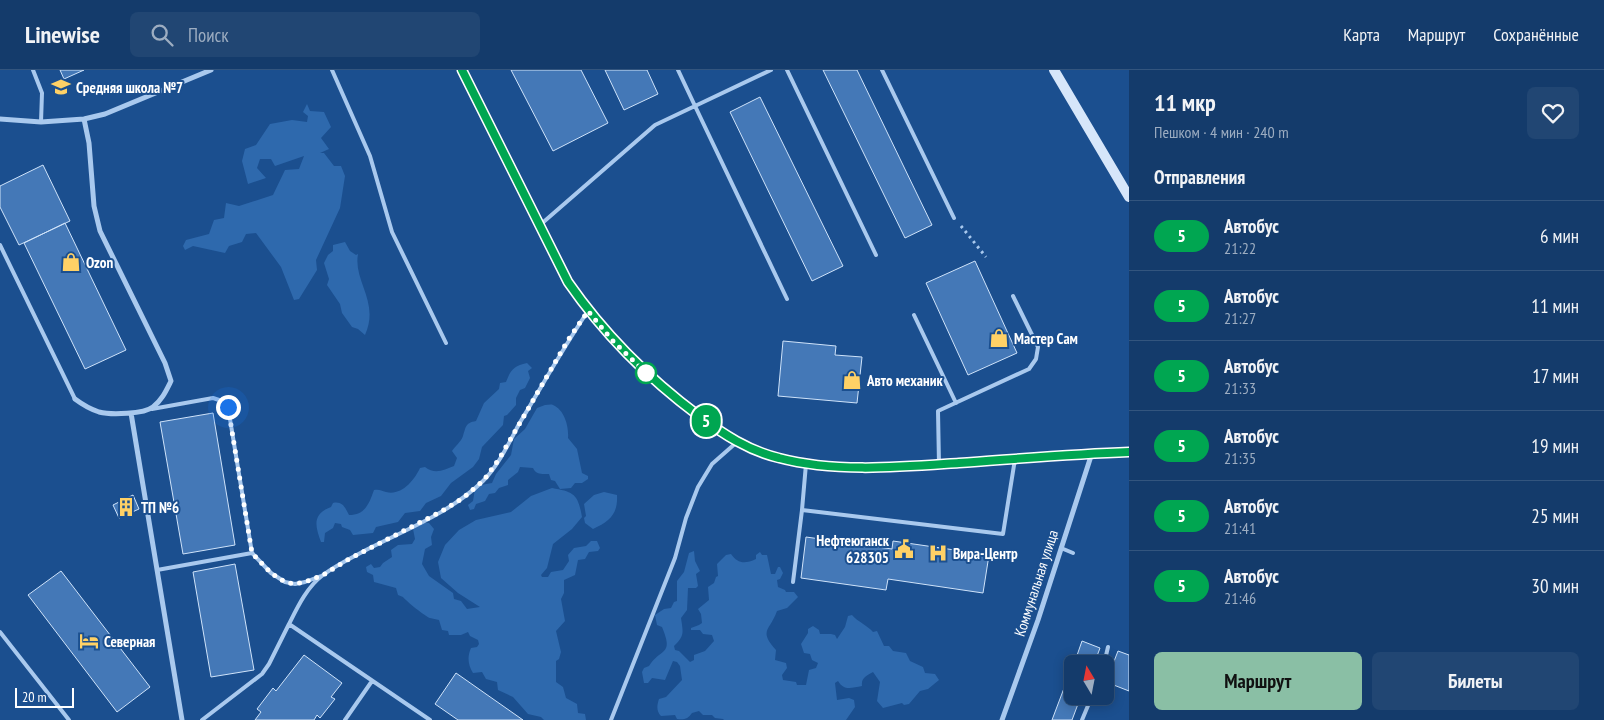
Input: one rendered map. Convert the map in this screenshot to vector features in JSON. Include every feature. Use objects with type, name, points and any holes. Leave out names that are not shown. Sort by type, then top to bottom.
[{"type":"main road","points":[[1054,70],[1129,197]]},
{"type":"street","points":[[0,119],[41,122],[84,119],[105,114],[211,70]]},
{"type":"street","points":[[462,70],[568,282],[588,311],[612,340],[676,400],[737,442],[777,458],[806,464],[876,467],[1129,452]]},
{"type":"street","points":[[75,399],[86,407],[101,413],[132,414],[152,408],[164,397],[171,382],[165,362],[100,231],[94,206],[89,144],[84,119]]},
{"type":"street","points":[[132,414],[182,720]]},
{"type":"street","name":"Коммунальная улица","points":[[1002,720],[1038,620],[1092,454]]},
{"type":"lane","points":[[33,70],[42,93],[41,122]]},
{"type":"lane","points":[[332,70],[370,156],[392,232],[446,343]]},
{"type":"lane","points":[[678,70],[787,299]]},
{"type":"lane","points":[[540,225],[655,125],[771,70]]},
{"type":"lane","points":[[788,70],[876,255]]},
{"type":"lane","points":[[882,70],[954,218]]},
{"type":"lane","points":[[0,245],[75,399]]},
{"type":"lane","points":[[939,464],[938,411],[1029,369],[1036,359],[1038,347],[1013,296]]},
{"type":"lane","points":[[152,408],[213,398],[222,401],[228,407],[252,553],[271,573],[285,582],[295,584],[305,582],[323,575],[442,511],[463,498],[484,480],[499,459],[568,340],[588,311]]},
{"type":"lane","points":[[914,315],[956,403]]},
{"type":"lane","points":[[611,720],[675,558],[686,518],[698,487],[712,464],[737,442]]},
{"type":"lane","points":[[802,510],[1003,534],[1015,459]]},
{"type":"lane","points":[[792,582],[806,464]]},
{"type":"lane","points":[[1061,548],[1073,553]]},
{"type":"lane","points":[[157,570],[252,553]]},
{"type":"lane","points":[[202,720],[262,674],[269,664],[300,602],[323,575]]},
{"type":"lane","points":[[289,624],[430,720]]},
{"type":"lane","points":[[0,632],[69,720]]},
{"type":"lane","points":[[1106,655],[1108,648]]},
{"type":"lane","points":[[345,720],[372,681]]},
{"type":"lane","points":[[1082,720],[1088,705]]},
{"type":"path","points":[[954,218],[986,257]]},
{"type":"shaded area","points":[[307,104],[310,111],[324,112],[331,127],[321,138],[329,149],[320,153],[324,153],[334,166],[341,166],[345,176],[340,208],[316,260],[317,270],[299,299],[294,300],[281,267],[256,233],[246,234],[242,242],[229,246],[225,253],[193,246],[185,250],[183,246],[186,240],[209,234],[214,220],[224,218],[226,203],[239,206],[273,195],[285,170],[299,169],[304,156],[275,166],[271,159],[260,159],[257,168],[266,178],[248,184],[242,161],[245,149],[256,145],[270,124],[292,120],[307,122],[308,116],[303,112]]},
{"type":"shaded area","points":[[345,242],[350,251],[356,255],[358,254],[357,264],[370,312],[365,335],[352,327],[327,285],[329,279],[324,263],[328,255],[333,251],[333,245]]},
{"type":"shaded area","points":[[527,363],[532,368],[528,371],[530,378],[525,388],[520,390],[516,398],[516,405],[504,416],[503,425],[482,447],[479,459],[473,467],[451,483],[441,496],[426,503],[420,511],[405,513],[398,522],[376,527],[373,533],[353,535],[350,530],[342,527],[341,524],[335,523],[333,528],[325,533],[324,542],[321,542],[317,531],[318,517],[331,507],[333,503],[341,504],[345,507],[349,515],[359,513],[366,508],[374,490],[397,492],[411,482],[420,468],[425,467],[436,471],[454,466],[457,458],[452,451],[462,438],[467,426],[476,421],[484,403],[499,389],[500,383],[506,382],[510,374],[519,365]]},
{"type":"shaded area","points":[[553,405],[561,411],[567,424],[568,438],[577,449],[582,473],[588,476],[588,479],[582,483],[575,483],[571,488],[560,489],[555,481],[551,480],[549,474],[538,473],[533,468],[520,467],[518,472],[508,480],[508,485],[499,488],[495,493],[489,494],[485,501],[476,504],[474,509],[470,510],[468,505],[473,501],[475,489],[481,485],[492,483],[496,474],[511,455],[514,439],[525,429],[537,408]]},
{"type":"shaded area","points":[[552,488],[574,495],[579,503],[582,517],[572,529],[553,544],[547,568],[541,575],[542,577],[548,577],[551,572],[563,570],[569,561],[568,555],[574,548],[586,546],[591,541],[597,541],[600,548],[598,551],[589,552],[585,559],[578,560],[575,575],[564,580],[564,593],[561,599],[565,621],[556,631],[561,652],[559,659],[556,661],[556,682],[563,687],[566,698],[577,704],[578,713],[585,714],[586,720],[544,720],[541,717],[528,714],[513,697],[498,690],[497,682],[486,679],[482,672],[473,673],[469,664],[469,655],[471,648],[477,647],[479,644],[478,640],[470,636],[468,632],[461,635],[449,635],[448,631],[442,630],[439,620],[430,618],[420,612],[398,595],[396,588],[374,582],[373,575],[367,572],[366,567],[371,564],[374,568],[380,567],[392,557],[391,550],[398,545],[412,544],[415,539],[413,529],[419,523],[429,523],[434,529],[431,537],[432,545],[425,549],[422,564],[429,576],[453,593],[454,599],[461,601],[467,609],[480,607],[458,593],[441,578],[438,562],[445,545],[459,530],[476,520],[511,512],[531,496]]},
{"type":"shaded area","points":[[604,492],[617,495],[616,507],[608,520],[593,529],[585,523],[584,504],[594,495]]},
{"type":"shaded area","points":[[694,551],[695,561],[700,571],[696,574],[698,586],[696,588],[688,588],[687,610],[681,618],[682,634],[674,646],[675,650],[679,651],[690,662],[694,660],[694,655],[705,651],[714,641],[712,635],[703,634],[700,630],[691,630],[691,628],[702,623],[701,614],[698,609],[709,600],[708,587],[714,583],[718,576],[717,564],[726,555],[731,554],[739,561],[748,562],[756,559],[756,555],[760,552],[762,555],[767,555],[771,574],[775,574],[778,567],[780,567],[783,573],[780,579],[777,580],[778,587],[786,592],[794,592],[798,597],[787,608],[777,611],[767,630],[768,638],[776,650],[775,660],[786,663],[787,668],[782,675],[783,680],[796,682],[797,685],[806,685],[809,670],[816,668],[818,663],[812,660],[810,654],[804,653],[801,644],[808,633],[808,629],[813,626],[819,630],[820,634],[835,635],[837,639],[845,627],[848,616],[852,615],[873,632],[877,631],[884,646],[889,646],[893,651],[906,653],[910,661],[923,667],[925,673],[935,674],[939,680],[928,689],[920,691],[909,704],[904,705],[902,703],[883,708],[877,701],[880,682],[873,672],[863,679],[862,686],[845,688],[838,681],[835,683],[837,700],[849,698],[854,700],[855,707],[846,720],[724,720],[715,718],[712,715],[703,715],[699,711],[692,713],[684,719],[677,719],[675,715],[661,716],[657,708],[659,699],[666,697],[682,680],[680,666],[677,662],[673,661],[665,680],[652,678],[648,683],[644,683],[642,672],[666,647],[667,643],[662,627],[657,625],[655,615],[664,609],[671,608],[674,602],[677,601],[677,581],[684,572],[689,553]]},
{"type":"building","points":[[60,70],[84,70],[64,79]]},
{"type":"building","points":[[511,70],[581,70],[608,123],[553,151]]},
{"type":"building","points":[[605,70],[647,70],[658,94],[624,110]]},
{"type":"building","points":[[823,70],[857,70],[932,225],[905,238]]},
{"type":"building","points":[[760,97],[843,266],[812,281],[730,112]]},
{"type":"building","points":[[43,165],[70,221],[19,245],[0,207],[0,186]]},
{"type":"building","points":[[65,223],[126,350],[85,369],[24,243]]},
{"type":"building","points":[[975,261],[1017,353],[968,375],[926,283]]},
{"type":"building","points":[[783,341],[836,346],[835,355],[862,357],[857,403],[778,396]]},
{"type":"building","points":[[213,413],[235,545],[183,554],[160,422]]},
{"type":"building","name":"ТП №6","points":[[133,495],[139,509],[119,518],[113,505]]},
{"type":"building","points":[[806,537],[892,549],[893,541],[989,555],[983,593],[888,579],[886,590],[801,578]]},
{"type":"building","points":[[235,564],[254,670],[211,677],[193,572]]},
{"type":"building","name":"Северная","points":[[61,571],[150,687],[117,712],[28,595]]},
{"type":"building","points":[[1082,641],[1100,648],[1097,655],[1077,655]]},
{"type":"building","points":[[1118,651],[1129,655],[1129,691],[1114,685],[1114,661]]},
{"type":"building","points":[[304,655],[342,683],[331,697],[335,699],[320,718],[317,715],[314,720],[255,720],[261,712],[257,709],[273,688],[276,691]]},
{"type":"building","points":[[456,673],[523,720],[458,720],[435,704]]},
{"type":"building","points":[[1064,688],[1064,705],[1078,705],[1072,720],[1052,720]]},
{"type":"bus line","name":"5","points":[[462,70],[568,282],[588,311],[612,340],[676,400],[711,426],[737,442],[777,458],[806,464],[832,466],[876,467],[1129,452]]},
{"type":"place","name":"Средняя школа №7","points":[[61,87]]},
{"type":"place","name":"Ozon","points":[[71,262]]},
{"type":"place","name":"Мастер Сам","points":[[999,338]]},
{"type":"place","name":"Авто механик","points":[[852,380]]},
{"type":"place","name":"ТП №6","points":[[126,507]]},
{"type":"place","name":"Нефтеюганск 628305","points":[[904,549]]},
{"type":"place","name":"Вира-Центр","points":[[938,553]]},
{"type":"place","name":"Северная","points":[[89,641]]},
{"type":"route","points":[[228,407],[252,553],[271,573],[285,582],[295,584],[323,575],[349,559],[442,511],[463,498],[484,480],[499,459],[568,340],[588,311],[612,340],[646,373]]}]
